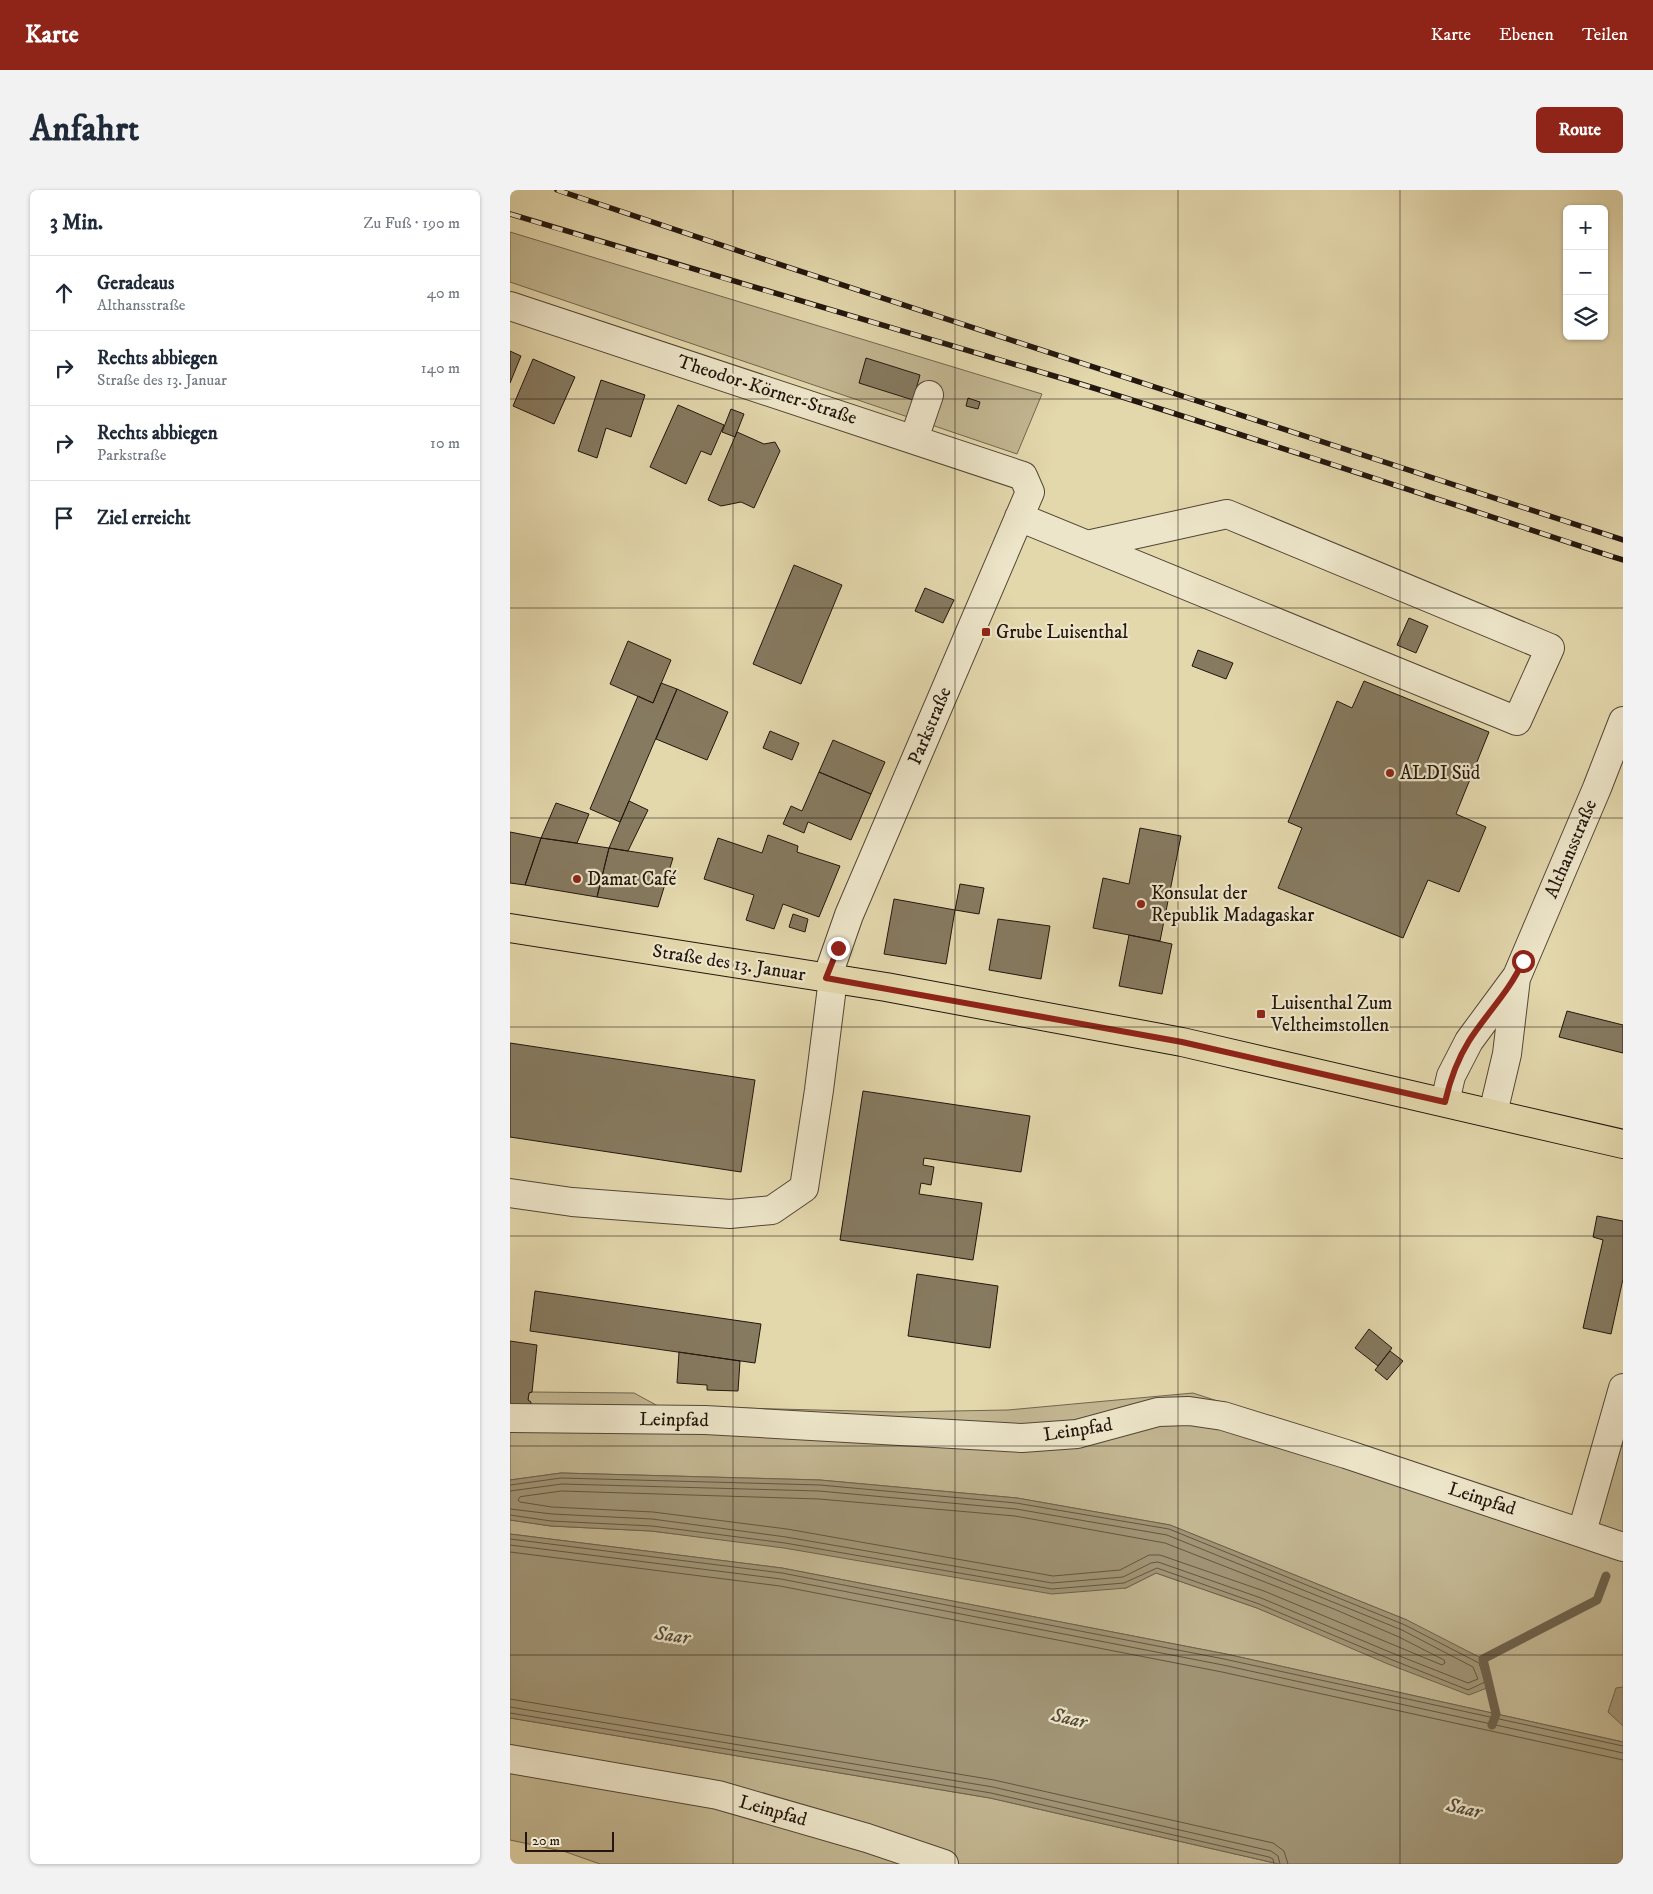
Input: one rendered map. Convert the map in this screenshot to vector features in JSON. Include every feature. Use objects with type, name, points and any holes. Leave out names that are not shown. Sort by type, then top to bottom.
[{"type":"main road","name":"Straße des 13. Januar","points":[[510,928],[830,979],[1182,1042],[1623,1144]]},
{"type":"street","name":"Theodor-Körner-Straße","points":[[510,306],[1023,476]]},
{"type":"street","points":[[914,439],[929,395]]},
{"type":"street","name":"Parkstraße","points":[[510,1192],[572,1202],[730,1214],[772,1210],[804,1188],[820,1090],[830,979],[849,915],[1030,492],[1023,476]]},
{"type":"street","points":[[1019,517],[1087,545],[1517,721],[1550,648],[1227,514],[1087,545]]},
{"type":"street","name":"Althansstraße","points":[[1445,1102],[1451,1076],[1469,1041],[1517,976],[1597,788],[1623,721]]},
{"type":"street","name":"Althansstraße","points":[[1493,1113],[1507,1054],[1517,976]]},
{"type":"street","points":[[1582,1532],[1623,1388]]},
{"type":"street","name":"Leinpfad","points":[[510,1418],[706,1420],[1022,1438],[1077,1434],[1158,1412],[1190,1411],[1223,1416],[1346,1454],[1623,1547]]},
{"type":"street","name":"Leinpfad","points":[[510,1759],[718,1795],[867,1838],[944,1864]]},
{"type":"shaded area","points":[[510,232],[1042,394],[1017,454],[510,282]]},
{"type":"shaded area","points":[[529,1393],[634,1393],[658,1406],[897,1412],[1008,1410],[1193,1393],[1598,1525],[1623,1437],[1623,1742],[1226,1654],[782,1568],[510,1534],[510,1520],[551,1526],[651,1531],[1126,1588],[1156,1573],[1257,1608],[1304,1627],[1407,1620],[1170,1525],[1017,1498],[820,1480],[561,1473],[510,1480],[510,1406],[528,1400]]},
{"type":"shaded area","points":[[510,1718],[990,1798],[1279,1864],[600,1864],[566,1852],[510,1840]]},
{"type":"water","points":[[561,1473],[820,1480],[1017,1498],[1170,1525],[1407,1620],[1483,1659],[1492,1686],[1469,1695],[1388,1664],[1257,1608],[1156,1573],[1126,1588],[1052,1594],[784,1548],[651,1531],[551,1526],[510,1520],[510,1480]]},
{"type":"water","name":"Saar","points":[[510,1534],[782,1568],[1226,1654],[1623,1742],[1623,1864],[1279,1864],[990,1798],[510,1718]]},
{"type":"water","points":[[1623,1687],[1623,1726],[1608,1712],[1616,1688]]},
{"type":"building","points":[[510,351],[521,356],[510,383]]},
{"type":"building","points":[[866,358],[920,375],[913,400],[859,383]]},
{"type":"building","points":[[533,359],[575,377],[554,424],[513,406]]},
{"type":"building","points":[[601,380],[645,395],[631,437],[606,428],[597,458],[578,451]]},
{"type":"building","points":[[968,398],[980,402],[978,409],[966,406]]},
{"type":"building","points":[[678,405],[724,425],[711,455],[701,451],[686,484],[650,467]]},
{"type":"building","points":[[731,409],[744,414],[735,437],[722,432]]},
{"type":"building","points":[[737,432],[764,444],[775,442],[780,451],[754,508],[741,502],[721,506],[708,500]]},
{"type":"building","points":[[794,565],[842,585],[801,684],[753,664]]},
{"type":"building","points":[[925,588],[954,600],[943,623],[915,611]]},
{"type":"building","points":[[1409,618],[1428,626],[1416,653],[1397,645]]},
{"type":"building","points":[[628,641],[671,660],[653,703],[610,684]]},
{"type":"building","points":[[1198,650],[1233,663],[1226,679],[1192,666]]},
{"type":"building","name":"ALDI Süd","points":[[1364,681],[1489,732],[1456,814],[1486,827],[1459,892],[1428,880],[1403,938],[1278,888],[1302,828],[1288,822],[1337,701],[1352,708]]},
{"type":"building","points":[[661,683],[677,689],[620,822],[590,809],[638,696],[653,703]]},
{"type":"building","points":[[677,689],[728,712],[707,760],[656,739]]},
{"type":"building","points":[[770,731],[799,743],[792,760],[763,748]]},
{"type":"building","points":[[833,740],[885,762],[871,794],[819,772]]},
{"type":"building","points":[[819,772],[871,794],[851,840],[808,822],[804,833],[783,824],[791,806],[802,811]]},
{"type":"building","points":[[629,801],[648,810],[628,851],[609,848]]},
{"type":"building","points":[[556,803],[589,814],[577,843],[541,838]]},
{"type":"building","points":[[1140,828],[1181,836],[1160,941],[1093,928],[1103,878],[1129,884]]},
{"type":"building","points":[[510,832],[541,838],[525,885],[510,883]]},
{"type":"building","points":[[768,835],[798,846],[797,852],[840,866],[819,917],[783,904],[774,929],[746,920],[754,895],[704,879],[718,838],[762,853]]},
{"type":"building","points":[[541,838],[609,848],[597,897],[525,885]]},
{"type":"building","points":[[609,848],[673,858],[658,907],[597,897]]},
{"type":"building","points":[[960,884],[984,888],[979,914],[955,910]]},
{"type":"building","points":[[894,899],[955,910],[946,964],[884,954]]},
{"type":"building","points":[[793,914],[808,919],[805,932],[789,927]]},
{"type":"building","points":[[998,919],[1050,926],[1041,979],[989,970]]},
{"type":"building","points":[[1129,935],[1172,944],[1162,994],[1119,986]]},
{"type":"building","points":[[1567,1011],[1623,1025],[1623,1053],[1559,1037]]},
{"type":"building","points":[[510,1043],[755,1080],[741,1172],[510,1137]]},
{"type":"building","points":[[863,1091],[1030,1116],[1021,1172],[924,1158],[923,1165],[934,1167],[931,1185],[921,1183],[919,1194],[982,1203],[973,1260],[840,1240]]},
{"type":"building","points":[[1597,1216],[1623,1221],[1623,1279],[1611,1334],[1583,1328],[1603,1240],[1593,1237]]},
{"type":"building","points":[[917,1274],[998,1286],[990,1348],[908,1336]]},
{"type":"building","points":[[535,1291],[761,1324],[755,1363],[530,1331]]},
{"type":"building","points":[[1369,1329],[1392,1348],[1378,1366],[1355,1348]]},
{"type":"building","points":[[510,1341],[537,1345],[532,1392],[529,1393],[528,1400],[531,1402],[530,1409],[510,1406]]},
{"type":"building","points":[[1390,1351],[1403,1361],[1387,1380],[1375,1370]]},
{"type":"building","points":[[679,1352],[740,1361],[738,1391],[707,1390],[707,1385],[677,1383]]},
{"type":"waterway","points":[[1492,1725],[1496,1714],[1483,1659],[1597,1600],[1606,1576]]},
{"type":"railway","points":[[557,190],[1623,540]]},
{"type":"railway","points":[[510,214],[1071,381],[1623,560]]},
{"type":"place","name":"Grube Luisenthal","points":[[986,632]]},
{"type":"place","name":"ALDI Süd","points":[[1390,773]]},
{"type":"place","name":"Damat Café","points":[[577,879]]},
{"type":"place","name":"Konsulat der Republik Madagaskar","points":[[1141,904]]},
{"type":"place","name":"Luisenthal Zum Veltheimstollen","points":[[1261,1014]]},
{"type":"route","points":[[838,948],[826,978],[1182,1042],[1445,1102],[1451,1076],[1469,1041],[1517,976],[1523,961]]}]
